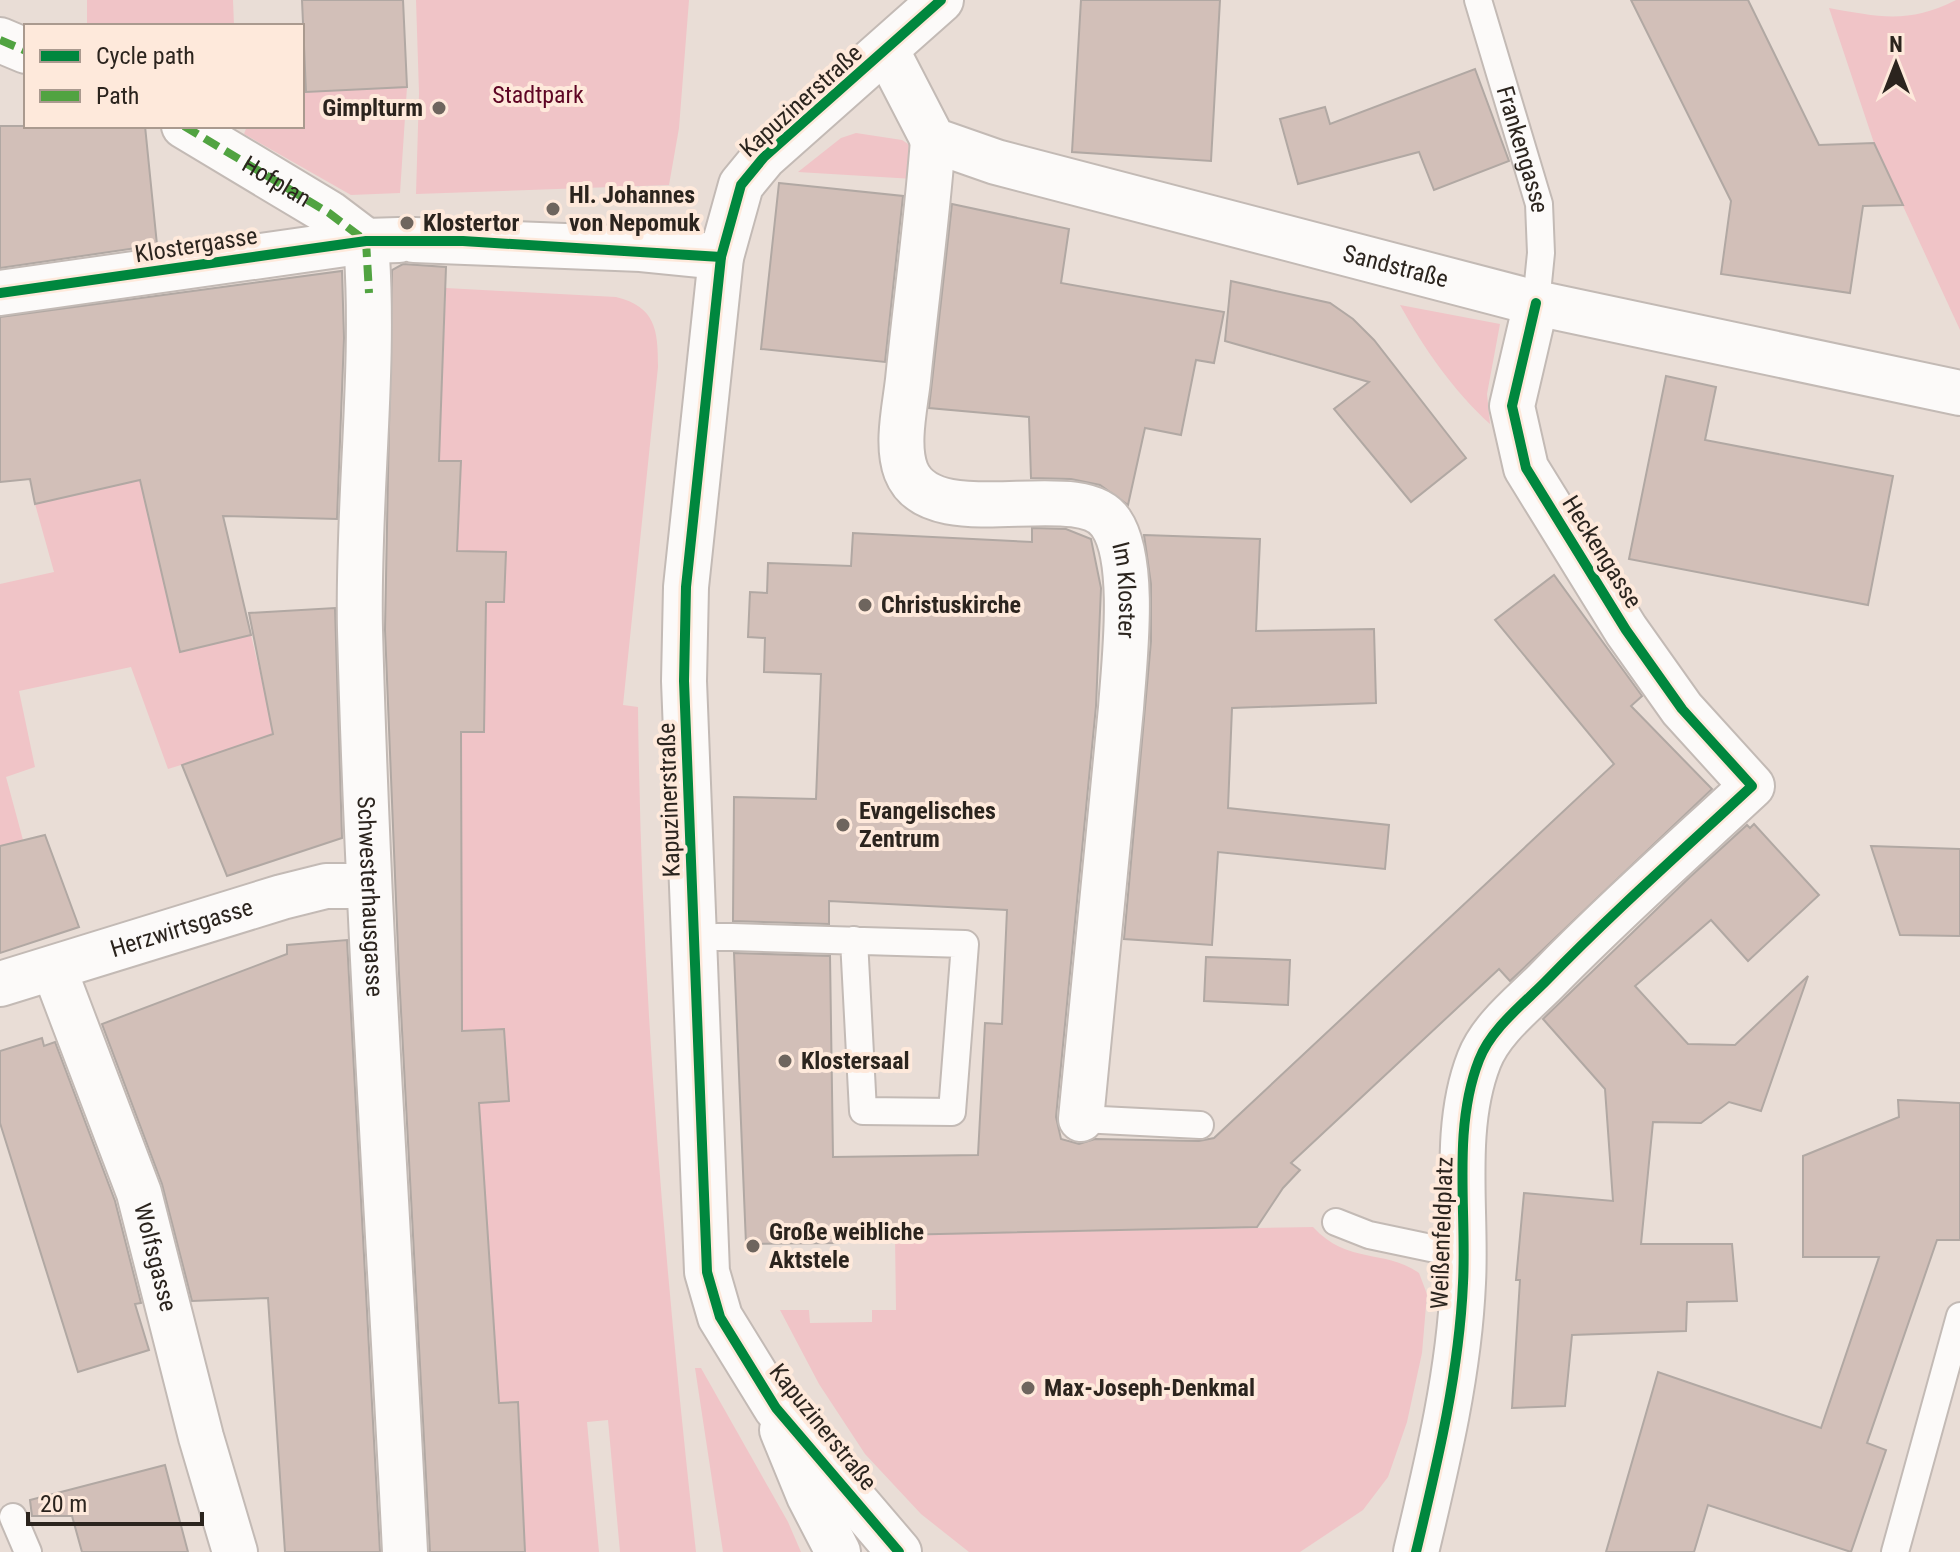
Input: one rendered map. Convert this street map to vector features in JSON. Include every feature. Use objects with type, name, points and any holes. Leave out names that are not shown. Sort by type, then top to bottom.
[{"type":"street","name":"Kapuzinerstraße","points":[[899,1552],[776,1408],[714,1305],[705,1254],[684,616],[693,502],[721,257],[734,203],[750,171],[941,0]]},
{"type":"street","points":[[0,40],[24,50]]},
{"type":"street","points":[[887,51],[933,140]]},
{"type":"street","name":"Hofplan","points":[[187,128],[329,213],[393,240]]},
{"type":"street","name":"Sandstraße","points":[[933,140],[996,162],[1536,303],[1960,393]]},
{"type":"street","name":"Im Kloster","points":[[933,140],[905,405],[905,468],[918,489],[945,502],[1093,509],[1113,525],[1122,551],[1126,596],[1122,695],[1081,1119]]},
{"type":"street","name":"Klostergasse","points":[[0,293],[393,240],[641,249],[721,257]]},
{"type":"street","name":"Schwesterhausgasse","points":[[393,240],[369,293],[360,596],[367,886],[383,1111],[405,1552]]},
{"type":"street","name":"Heckengasse","points":[[1536,303],[1512,406],[1526,468],[1634,641],[1682,709],[1752,786]]},
{"type":"street","name":"Weißenfeldplatz","points":[[1416,1552],[1453,1376],[1464,1255],[1464,1150],[1470,1097],[1479,1060],[1496,1032],[1593,933],[1752,786]]},
{"type":"street","name":"Herzwirtsgasse","points":[[0,984],[282,897],[326,886],[367,886]]},
{"type":"street","name":"Wolfsgasse","points":[[54,969],[139,1193],[201,1437],[235,1552]]},
{"type":"street","name":"Kapuzinerstraße","points":[[776,1408],[798,1471],[838,1552]]},
{"type":"lane","name":"Frankengasse","points":[[1478,0],[1539,204],[1541,253],[1536,303]]},
{"type":"lane","points":[[717,937],[854,940],[965,944],[952,1112],[863,1111],[854,940]]},
{"type":"lane","points":[[1081,1119],[1200,1125]]},
{"type":"lane","points":[[1336,1222],[1369,1235],[1464,1255]]},
{"type":"lane","points":[[1895,1552],[1960,1316]]},
{"type":"lane","points":[[13,1517],[28,1552]]},
{"type":"green space","points":[[87,0],[233,0],[234,24],[87,24]]},
{"type":"green space","name":"Stadtpark","points":[[416,0],[689,0],[679,128],[669,185],[416,194],[419,93]]},
{"type":"green space","points":[[1960,0],[1960,330],[1874,143],[1829,8],[1894,16],[1923,13]]},
{"type":"green space","points":[[407,87],[400,193],[351,195],[244,134],[246,128],[304,128],[304,91]]},
{"type":"green space","points":[[856,133],[902,140],[911,146],[914,179],[798,172],[841,138]]},
{"type":"green space","points":[[446,288],[616,297],[639,307],[647,314],[655,331],[658,367],[623,705],[638,707],[644,919],[656,1130],[696,1552],[620,1552],[608,1420],[587,1422],[599,1552],[525,1552],[518,1403],[499,1403],[481,1137],[451,1104],[509,1101],[504,1029],[444,1032],[450,733],[484,731],[485,602],[504,601],[506,552],[438,551],[440,493],[460,493],[461,462],[439,461]]},
{"type":"green space","points":[[1400,305],[1500,324],[1487,394],[1490,424],[1440,368]]},
{"type":"green space","points":[[142,479],[179,651],[251,635],[275,736],[168,769],[131,667],[19,691],[35,767],[6,777],[23,840],[0,846],[0,584],[54,572],[35,504]]},
{"type":"green space","points":[[1313,1227],[1340,1247],[1393,1261],[1419,1273],[1427,1294],[1422,1353],[1407,1422],[1388,1477],[1363,1510],[1300,1552],[969,1552],[921,1514],[865,1454],[819,1384],[780,1310],[809,1310],[810,1323],[872,1322],[872,1310],[896,1310],[895,1235]]},
{"type":"green space","points":[[695,1368],[701,1368],[788,1522],[801,1552],[723,1552]]},
{"type":"building","points":[[302,0],[403,0],[407,87],[306,92]]},
{"type":"building","points":[[1081,0],[1220,0],[1211,161],[1072,152]]},
{"type":"building","points":[[1631,0],[1748,0],[1819,145],[1874,143],[1903,205],[1863,206],[1850,293],[1721,274],[1731,201]]},
{"type":"building","points":[[1475,69],[1509,161],[1434,190],[1419,152],[1298,184],[1280,119],[1325,107],[1330,124]]},
{"type":"building","points":[[0,126],[145,128],[157,245],[0,268]]},
{"type":"building","points":[[779,183],[903,196],[885,362],[761,349]]},
{"type":"building","points":[[952,204],[1069,229],[1061,283],[1224,312],[1214,363],[1196,360],[1181,435],[1145,428],[1128,505],[1100,485],[1071,479],[1031,478],[1029,417],[929,408]]},
{"type":"building","points":[[403,264],[446,267],[439,461],[461,461],[457,551],[506,552],[504,602],[486,602],[484,732],[461,732],[462,1031],[504,1029],[509,1101],[479,1103],[499,1403],[518,1402],[525,1552],[430,1552],[399,974],[385,630],[392,270]]},
{"type":"building","points":[[342,271],[344,338],[337,519],[223,516],[251,635],[180,652],[140,480],[35,504],[30,479],[0,482],[0,317]]},
{"type":"building","points":[[1231,281],[1330,303],[1353,319],[1374,340],[1466,458],[1411,502],[1334,409],[1369,382],[1225,341]]},
{"type":"building","points":[[1666,376],[1716,387],[1705,440],[1893,476],[1868,605],[1629,559]]},
{"type":"building","points":[[1032,528],[1066,529],[1091,539],[1101,588],[1096,706],[1056,1117],[1061,1139],[1079,1144],[1095,1139],[1199,1141],[1214,1138],[1614,764],[1495,620],[1554,575],[1642,696],[1631,706],[1712,789],[1510,981],[1499,969],[1291,1163],[1300,1170],[1283,1188],[1257,1227],[895,1235],[844,1233],[844,1243],[746,1244],[734,953],[830,956],[833,1157],[978,1155],[985,1023],[1002,1024],[1007,910],[829,901],[829,924],[733,921],[734,797],[816,799],[821,674],[764,672],[765,638],[748,637],[750,592],[767,593],[768,563],[851,566],[853,533],[1032,542]]},
{"type":"building","points":[[1144,535],[1260,539],[1256,631],[1374,629],[1376,703],[1232,708],[1228,808],[1389,825],[1385,869],[1218,852],[1212,945],[1124,939],[1151,641],[1151,584]]},
{"type":"building","points":[[335,608],[342,838],[227,876],[182,765],[273,734],[249,613]]},
{"type":"building","points":[[1754,824],[1819,895],[1748,961],[1711,920],[1635,986],[1688,1044],[1735,1045],[1808,976],[1761,1111],[1729,1102],[1701,1123],[1653,1122],[1641,1244],[1732,1244],[1737,1301],[1687,1302],[1686,1331],[1572,1335],[1565,1406],[1512,1408],[1520,1280],[1516,1280],[1524,1193],[1613,1201],[1605,1089],[1543,1019],[1690,877],[1747,825],[1750,828]]},
{"type":"building","points":[[45,835],[79,927],[0,953],[0,846]]},
{"type":"building","points":[[1871,846],[1960,849],[1960,936],[1900,935]]},
{"type":"building","points":[[347,940],[380,1552],[285,1552],[268,1298],[192,1301],[162,1184],[102,1024],[287,954],[287,945]]},
{"type":"building","points":[[1206,957],[1290,960],[1288,1005],[1204,1001]]},
{"type":"building","points":[[42,1038],[44,1046],[55,1042],[115,1201],[141,1303],[135,1304],[149,1350],[78,1372],[0,1123],[0,1051]]},
{"type":"building","points":[[1898,1100],[1960,1103],[1960,1240],[1937,1240],[1867,1443],[1886,1450],[1851,1552],[1708,1505],[1694,1552],[1606,1552],[1658,1372],[1821,1428],[1879,1257],[1803,1257],[1803,1156],[1899,1117]]},
{"type":"building","points":[[165,1465],[188,1552],[82,1552],[72,1516],[32,1516],[30,1500]]},
{"type":"marked path","points":[[0,40],[24,50]]},
{"type":"marked path","points":[[187,128],[329,213],[366,241]]},
{"type":"marked path","points":[[366,241],[369,293]]},
{"type":"cycle path","points":[[899,1552],[776,1408],[720,1317],[707,1272],[684,681],[686,587],[721,257],[741,185],[764,157],[941,0]]},
{"type":"cycle path","points":[[0,293],[366,241],[463,241],[721,257]]},
{"type":"cycle path","points":[[1416,1552],[1439,1452],[1457,1351],[1464,1256],[1463,1142],[1471,1086],[1479,1060],[1491,1038],[1517,1009],[1621,907],[1752,786],[1682,709],[1626,630],[1526,468],[1512,406],[1536,303]]},
{"type":"place","name":"Gimplturm","points":[[439,108]]},
{"type":"place","name":"Hl. Johannes von Nepomuk","points":[[553,209]]},
{"type":"place","name":"Klostertor","points":[[407,223]]},
{"type":"place","name":"Christuskirche","points":[[865,605]]},
{"type":"place","name":"Evangelisches Zentrum","points":[[843,825]]},
{"type":"place","name":"Klostersaal","points":[[785,1061]]},
{"type":"place","name":"Große weibliche Aktstele","points":[[753,1246]]},
{"type":"place","name":"Max-Joseph-Denkmal","points":[[1028,1388]]}]
